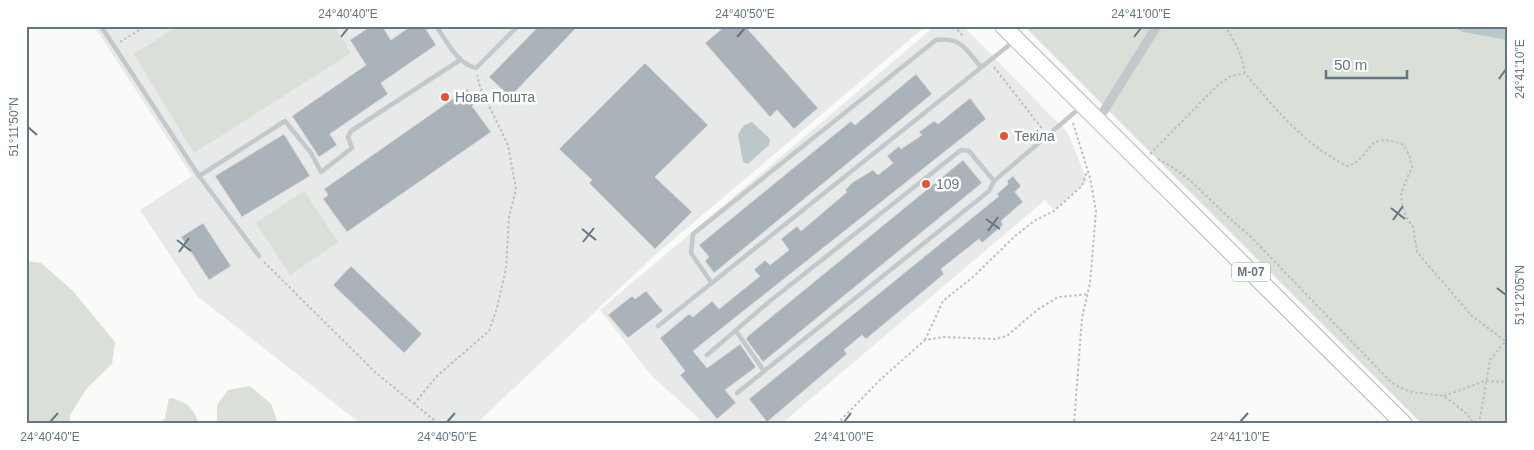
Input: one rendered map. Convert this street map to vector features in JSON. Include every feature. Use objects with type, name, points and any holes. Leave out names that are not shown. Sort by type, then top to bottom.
[{"type":"highway","name":"М-07","points":[[1004,26],[1098,120],[1145,159],[1404,424]]},
{"type":"street","points":[[1098,120],[1158,26]]},
{"type":"lane","points":[[101,26],[199,176],[259,256]]},
{"type":"lane","points":[[436,26],[460,60],[467,66],[476,68],[518,26]]},
{"type":"lane","points":[[711,282],[691,253],[693,234],[936,40],[951,38],[960,43],[981,67]]},
{"type":"lane","points":[[658,326],[1016,40]]},
{"type":"lane","points":[[199,176],[285,121],[311,153],[321,172],[352,148],[348,137],[351,131],[460,60]]},
{"type":"lane","points":[[737,392],[989,191],[994,181],[1083,105]]},
{"type":"lane","points":[[707,355],[770,301],[961,150],[969,151],[994,181]]},
{"type":"lane","points":[[736,331],[764,371]]},
{"type":"path","points":[[114,46],[146,26]]},
{"type":"path","points":[[954,26],[968,40]]},
{"type":"path","points":[[1224,26],[1240,51],[1245,73],[1309,142],[1347,166],[1353,165],[1377,141],[1382,139],[1402,144],[1409,154],[1412,167],[1401,193],[1402,204],[1406,217],[1413,227],[1417,252],[1472,316],[1506,342]]},
{"type":"path","points":[[989,61],[1030,110],[1048,136]]},
{"type":"path","points":[[414,404],[436,376],[489,331],[497,308],[506,269],[509,217],[516,189],[508,145],[480,87],[476,68]]},
{"type":"path","points":[[1245,73],[1229,77],[1218,85],[1145,159],[1181,173],[1230,220],[1248,234],[1389,380],[1412,392],[1444,396],[1485,381],[1508,382]]},
{"type":"path","points":[[1071,116],[1096,211],[1088,294],[1082,318],[1074,424]]},
{"type":"path","points":[[837,424],[881,379],[925,340],[943,301],[974,277],[1015,236],[1034,221],[1054,211],[1082,186],[1087,171]]},
{"type":"path","points":[[259,256],[376,373],[439,424]]},
{"type":"path","points":[[925,340],[944,337],[996,339],[1007,336],[1037,310],[1058,298],[1088,294]]},
{"type":"path","points":[[1479,424],[1490,360],[1508,338]]},
{"type":"path","points":[[1444,396],[1466,413],[1474,424]]},
{"type":"shaded area","points":[[94,26],[926,26],[655,255],[476,424],[361,424],[197,296],[140,210],[192,176]]},
{"type":"shaded area","points":[[178,26],[334,26],[351,53],[194,153],[134,54]]},
{"type":"shaded area","points":[[935,26],[963,26],[1068,133],[1087,181],[1054,210],[1045,200],[781,424],[705,424],[652,376],[600,310]]},
{"type":"shaded area","points":[[1024,26],[1508,26],[1508,424],[1422,424]]},
{"type":"shaded area","points":[[1451,26],[1508,26],[1508,40],[1463,32]]},
{"type":"shaded area","points":[[752,122],[770,139],[769,145],[748,164],[743,162],[738,134],[744,125]]},
{"type":"shaded area","points":[[304,191],[338,242],[290,275],[256,223]]},
{"type":"shaded area","points":[[26,261],[41,263],[73,291],[115,342],[112,364],[87,388],[70,415],[70,424],[26,424]]},
{"type":"shaded area","points":[[250,386],[271,404],[278,424],[217,424],[217,405],[228,390]]},
{"type":"shaded area","points":[[169,398],[180,401],[192,409],[199,424],[156,424],[165,419]]},
{"type":"building","points":[[371,26],[382,26],[391,40],[411,26],[424,26],[436,45],[381,83],[388,94],[330,134],[337,145],[319,157],[292,116],[366,65],[350,40]]},
{"type":"building","points":[[539,26],[578,26],[510,97],[489,77]]},
{"type":"building","points":[[725,26],[745,26],[818,108],[794,129],[777,110],[770,117],[705,43]]},
{"type":"building","points":[[645,63],[708,125],[655,177],[692,212],[655,249],[589,183],[592,180],[559,149]]},
{"type":"building","points":[[916,74],[932,94],[714,273],[705,261],[709,257],[699,245],[851,121],[855,125]]},
{"type":"building","points":[[467,89],[477,102],[472,106],[491,132],[347,232],[323,199],[328,195],[324,189]]},
{"type":"building","points":[[970,98],[986,119],[693,351],[707,368],[740,344],[756,367],[725,390],[736,403],[717,419],[680,375],[685,371],[660,338],[689,314],[693,317],[712,301],[719,309],[760,276],[754,270],[765,260],[770,265],[789,250],[781,239],[797,226],[801,231],[847,192],[845,190],[853,182],[873,170],[878,175],[893,163],[887,156],[899,146],[901,149],[922,135],[919,132],[934,121],[938,124]]},
{"type":"building","points":[[284,134],[310,176],[242,217],[215,176]]},
{"type":"building","points":[[963,160],[982,183],[763,362],[746,339],[748,336]]},
{"type":"building","points":[[1013,176],[1021,186],[1015,192],[1023,202],[1001,221],[1003,225],[982,243],[979,239],[941,269],[944,274],[866,339],[862,335],[844,350],[847,354],[767,422],[749,399],[999,196],[997,194],[1008,184],[1007,181]]},
{"type":"building","points":[[203,223],[231,266],[209,280],[181,237]]},
{"type":"building","points":[[351,266],[422,334],[404,353],[333,285]]},
{"type":"building","points":[[646,291],[663,311],[628,338],[608,315],[632,296],[635,299]]},
{"type":"place","name":"Нова Пошта","points":[[445,97]]},
{"type":"place","name":"Текіла","points":[[1004,136]]},
{"type":"place","name":"109","points":[[926,184]]}]
